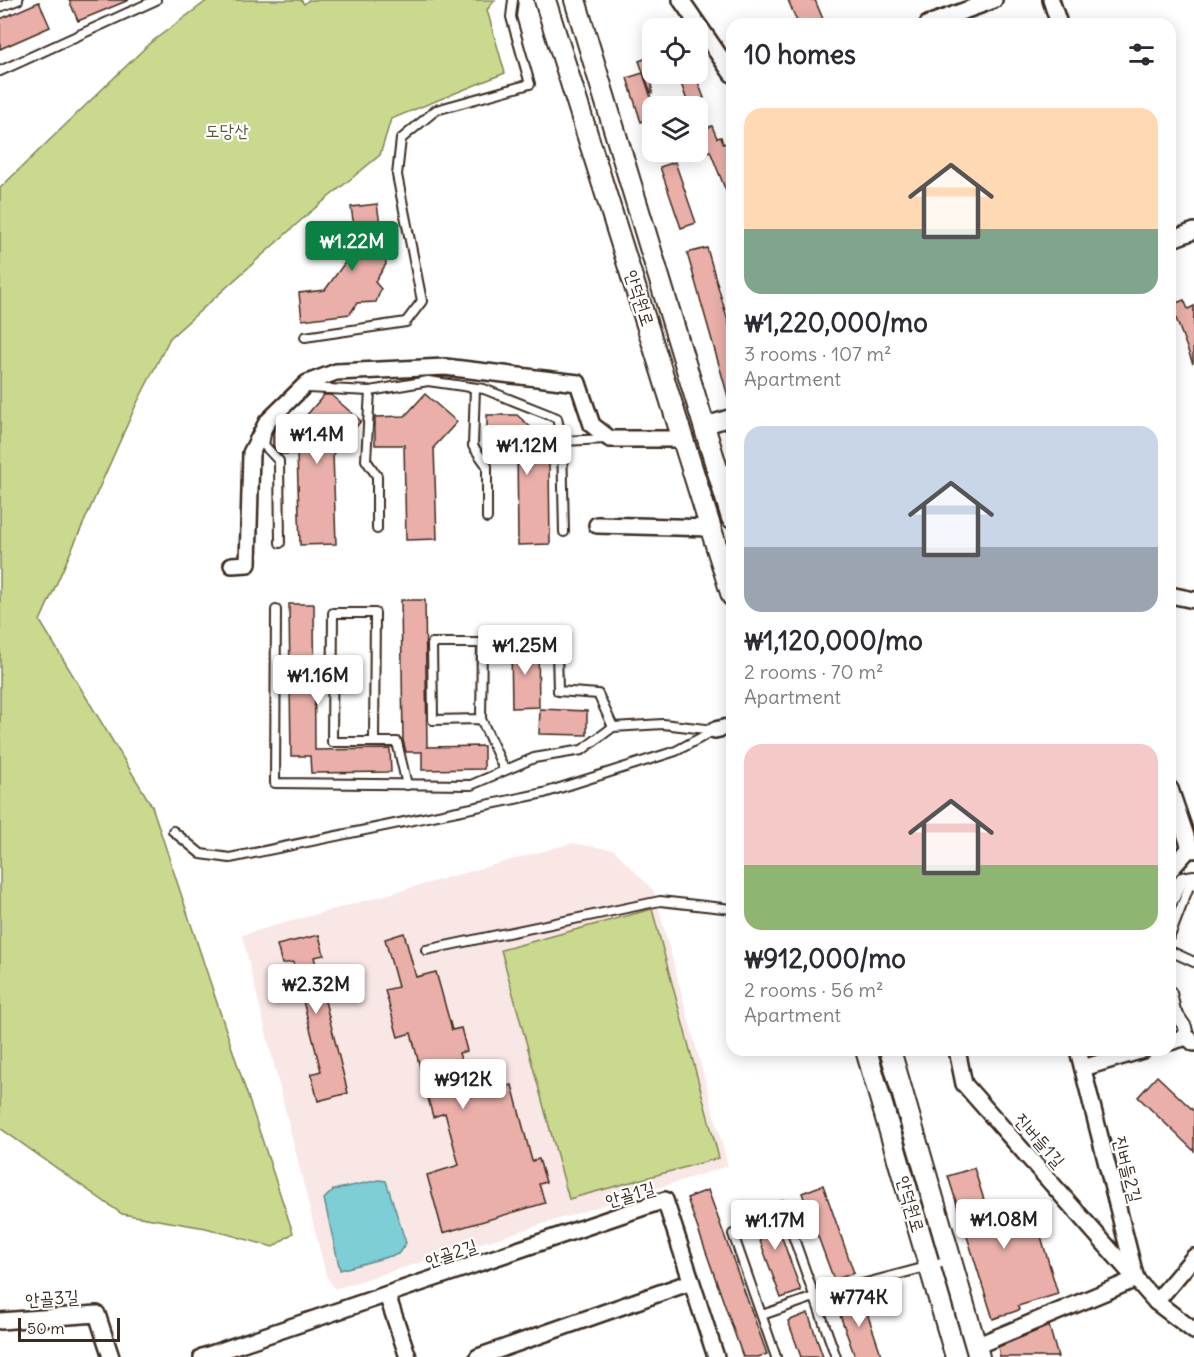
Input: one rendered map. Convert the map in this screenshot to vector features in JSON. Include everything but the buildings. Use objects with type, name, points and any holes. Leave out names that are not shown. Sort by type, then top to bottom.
[{"type":"street","name":"안덕원로","points":[[545,0],[685,439],[726,576]]},
{"type":"street","name":"안덕원로","points":[[575,0],[726,498]]},
{"type":"street","points":[[681,0],[726,65]]},
{"type":"street","points":[[944,18],[994,0]]},
{"type":"street","points":[[1051,0],[1057,18]]},
{"type":"street","points":[[1176,238],[1194,231]]},
{"type":"street","points":[[232,565],[248,564],[251,453],[255,442],[267,422],[307,383],[336,372],[445,367],[578,383],[592,425],[610,439],[685,439]]},
{"type":"street","points":[[704,426],[726,419]]},
{"type":"street","points":[[597,525],[712,528]]},
{"type":"street","points":[[1176,597],[1194,600]]},
{"type":"street","points":[[715,730],[726,727]]},
{"type":"street","points":[[1176,805],[1192,849],[1176,864]]},
{"type":"street","points":[[1176,891],[1182,879],[1194,877]]},
{"type":"street","points":[[1176,1014],[1191,1040],[1176,1041]]},
{"type":"street","name":"안덕원로","points":[[868,1056],[956,1357]]},
{"type":"street","name":"안덕원로","points":[[892,1056],[978,1352]]},
{"type":"street","name":"진버들1길","points":[[958,1056],[964,1084],[1156,1302],[1194,1331]]},
{"type":"street","name":"진버들2길","points":[[1080,1056],[1136,1280]]},
{"type":"street","points":[[1083,1068],[1123,1056]]},
{"type":"street","name":"안골1길","points":[[526,1248],[665,1200],[716,1357]]},
{"type":"street","name":"안골2길","points":[[202,1357],[526,1248]]},
{"type":"street","points":[[1156,1302],[1194,1257]]},
{"type":"street","points":[[978,1352],[1136,1280]]},
{"type":"street","points":[[478,1357],[691,1282]]},
{"type":"street","points":[[387,1296],[408,1357]]},
{"type":"street","name":"안골3길","points":[[0,1321],[97,1314],[111,1357]]},
{"type":"lane","points":[[0,8],[18,0]]},
{"type":"lane","points":[[0,71],[156,0]]},
{"type":"lane","points":[[305,337],[406,322],[422,301],[397,175],[401,139],[436,110],[530,84],[511,16],[513,0]]},
{"type":"lane","points":[[280,543],[279,461],[264,445],[270,422],[308,387],[370,392],[428,381],[475,388],[557,418],[562,441],[564,532]]},
{"type":"lane","points":[[475,388],[473,446],[487,466],[486,518]]},
{"type":"lane","points":[[370,392],[366,460],[376,476],[377,529]]},
{"type":"lane","points":[[562,441],[610,439]]},
{"type":"lane","points":[[276,610],[275,783],[471,785],[534,758],[582,750],[613,727],[663,724],[715,730]]},
{"type":"lane","points":[[374,742],[375,613],[333,613],[332,742],[374,742],[397,742],[407,785]]},
{"type":"lane","points":[[481,719],[433,720],[432,643],[482,643],[481,719],[504,769]]},
{"type":"lane","points":[[557,651],[558,691],[598,694],[613,727]]},
{"type":"lane","points":[[173,831],[201,854],[230,858],[544,793],[676,751],[715,730]]},
{"type":"lane","points":[[1176,920],[1190,884],[1194,885]]},
{"type":"lane","points":[[426,950],[660,901],[726,908]]},
{"type":"lane","points":[[1176,954],[1194,962]]},
{"type":"lane","points":[[782,1205],[836,1357]]},
{"type":"lane","points":[[733,1234],[776,1357]]},
{"type":"lane","points":[[762,1315],[816,1296],[928,1265],[951,1261]]},
{"type":"shaded area","points":[[572,843],[614,850],[654,891],[728,1166],[335,1289],[326,1275],[242,935]]},
{"type":"green space","name":"도당산","points":[[208,0],[301,0],[304,4],[309,0],[495,0],[487,10],[505,73],[391,119],[380,155],[308,214],[170,338],[136,405],[40,621],[152,806],[293,1233],[273,1247],[206,1228],[122,1214],[0,1128],[0,188],[150,43]]},
{"type":"green space","points":[[652,909],[719,1158],[569,1199],[501,950]]},
{"type":"water","points":[[379,1180],[386,1181],[406,1243],[398,1254],[340,1270],[324,1199],[333,1190]]}]
